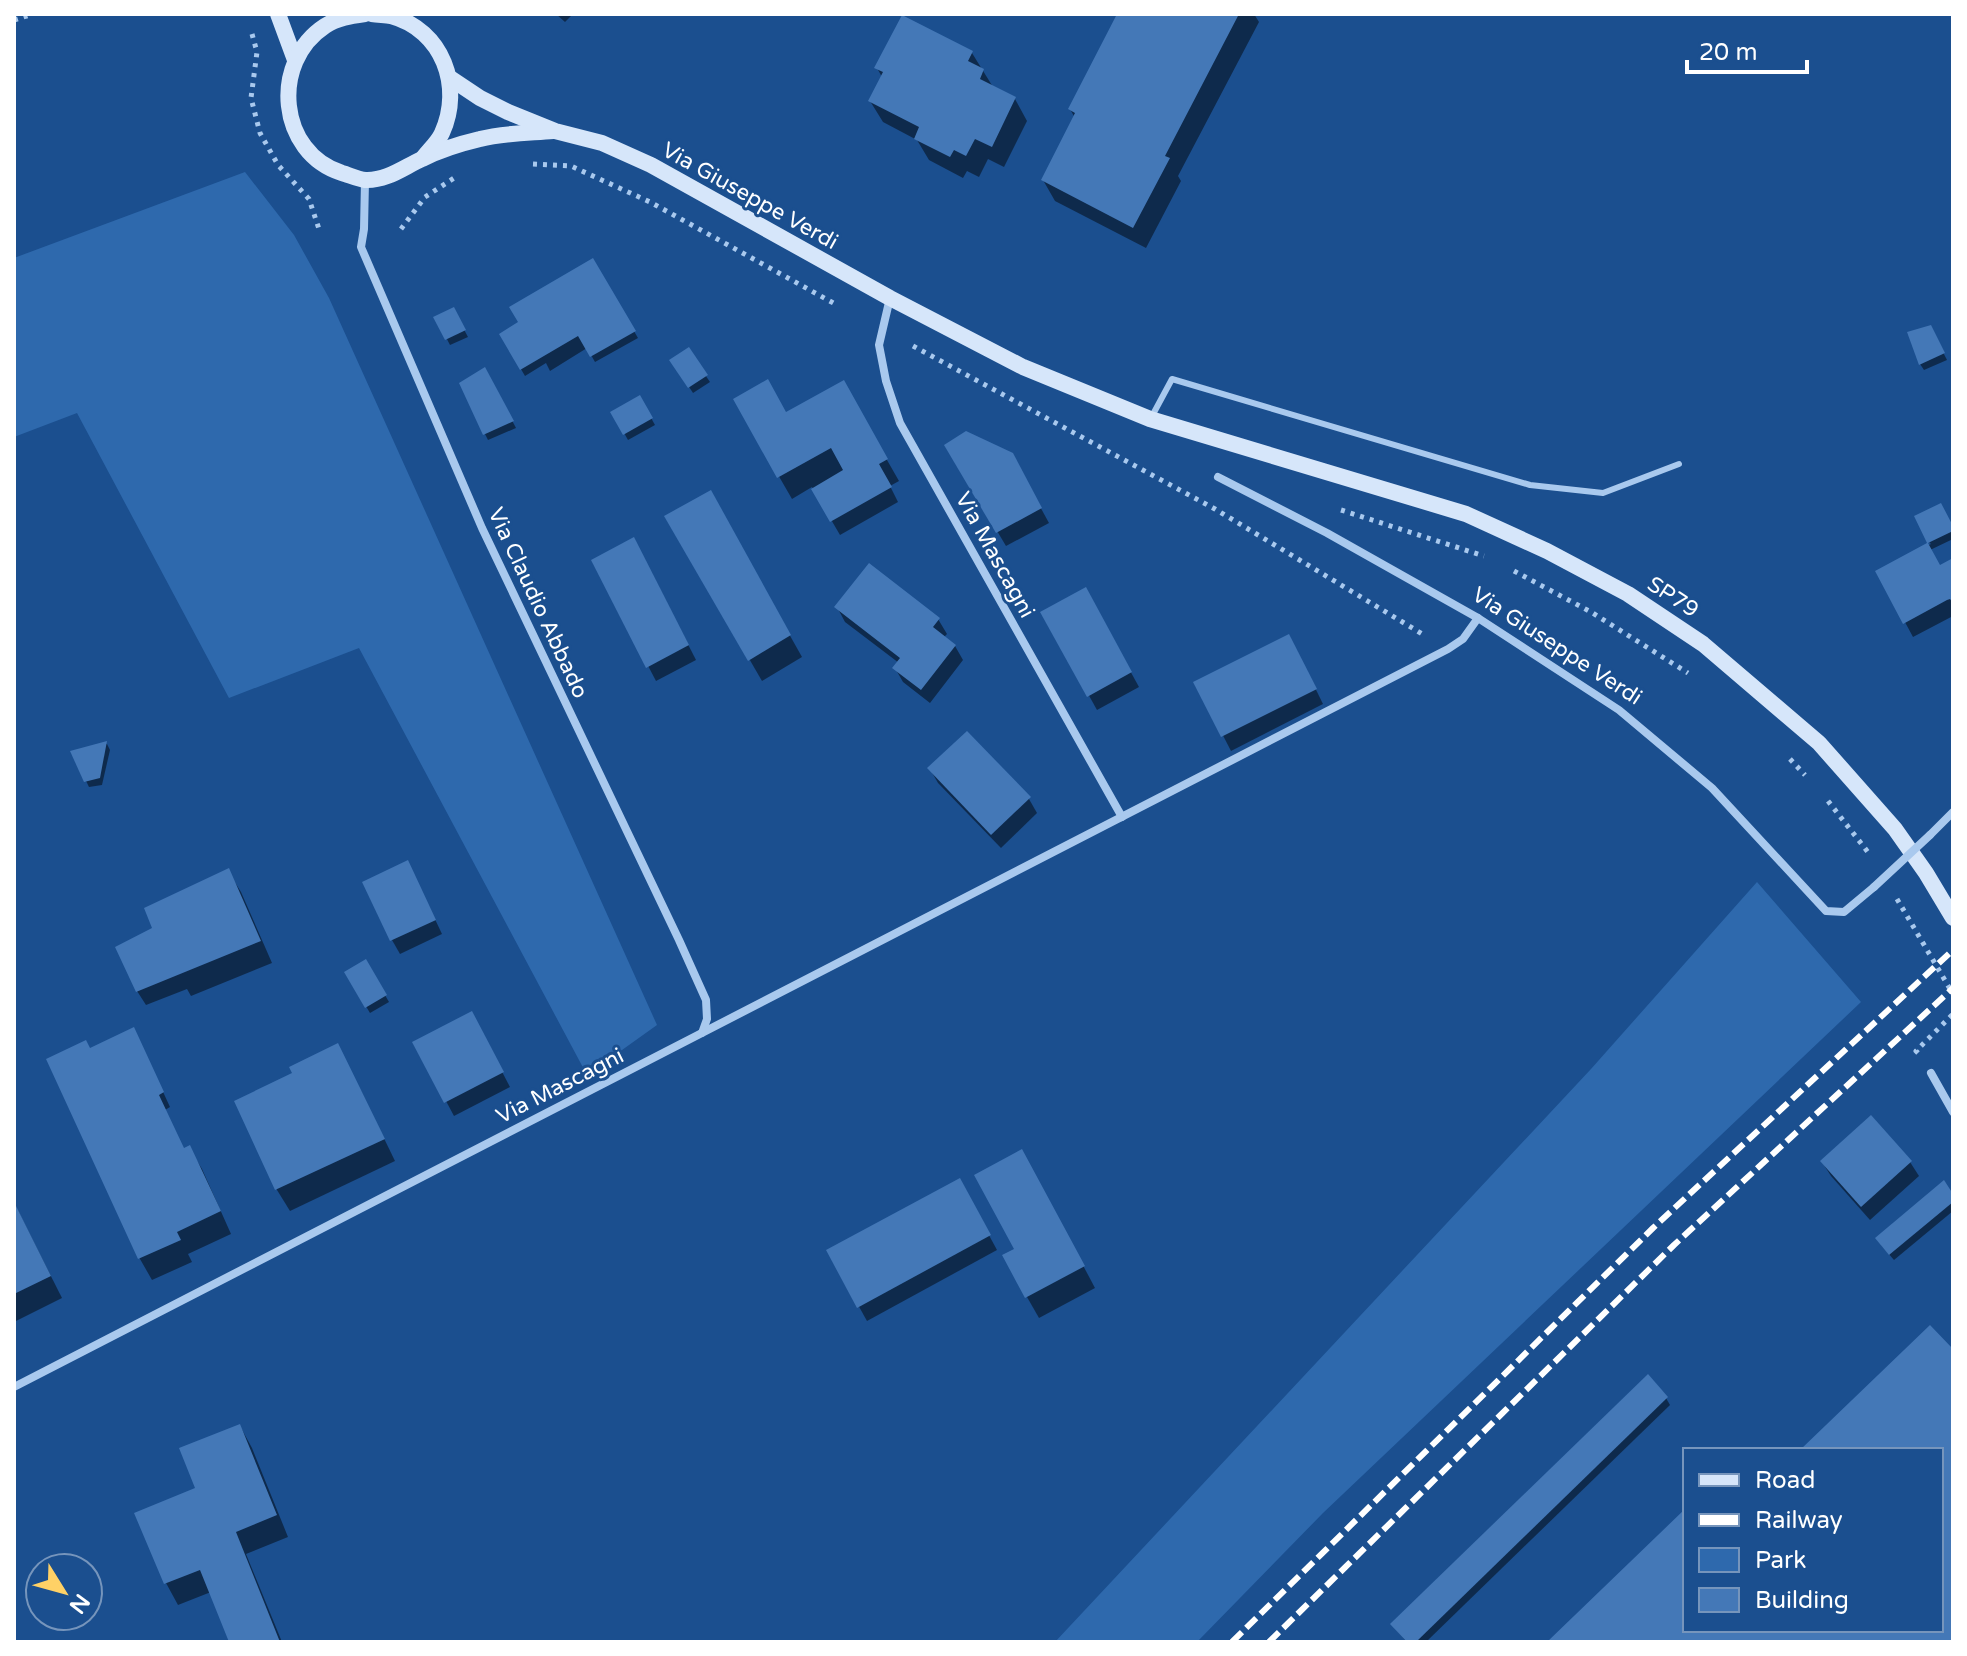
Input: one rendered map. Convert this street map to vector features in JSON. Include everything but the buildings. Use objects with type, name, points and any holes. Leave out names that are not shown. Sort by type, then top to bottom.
[{"type":"main road","points":[[278,14],[295,60]]},
{"type":"main road","points":[[365,14],[343,16],[308,41],[295,60],[287,85],[288,110],[296,135],[312,155],[332,170],[365,180],[402,171],[422,159],[480,139],[555,131]]},
{"type":"main road","points":[[372,14],[416,20],[442,58],[450,78],[451,108],[441,136],[422,159]]},
{"type":"main road","name":"Via Giuseppe Verdi","points":[[450,78],[494,105],[555,131],[602,143],[651,165],[890,298],[1023,367],[1150,419]]},
{"type":"main road","name":"SP79","points":[[1150,419],[1466,514],[1547,551],[1628,594],[1703,644],[1819,743],[1895,829],[1953,918]]},
{"type":"street","name":"Via Claudio Abbado","points":[[365,180],[361,247],[482,528],[706,1000],[707,1019],[702,1033]]},
{"type":"street","name":"Via Mascagni","points":[[890,298],[879,345],[886,381],[900,423],[1122,817]]},
{"type":"street","name":"Via Giuseppe Verdi","points":[[1218,477],[1327,533],[1478,618],[1619,710],[1712,788],[1826,911],[1844,912],[1953,812]]},
{"type":"street","name":"Via Mascagni","points":[[14,1387],[1448,649],[1463,639],[1478,618]]},
{"type":"street","points":[[1931,1073],[1953,1112]]},
{"type":"lane","points":[[1150,419],[1172,379],[1530,485],[1603,493],[1679,464]]},
{"type":"path","points":[[14,20],[33,14]]},
{"type":"path","points":[[520,163],[571,166],[650,202],[847,311]]},
{"type":"path","points":[[401,229],[425,197],[460,175]]},
{"type":"path","points":[[913,346],[1215,509],[1448,649]]},
{"type":"path","points":[[1340,509],[1492,559]]},
{"type":"path","points":[[1505,566],[1591,612],[1694,676]]},
{"type":"path","points":[[1788,757],[1808,778]]},
{"type":"path","points":[[1828,801],[1876,863]]},
{"type":"path","points":[[1891,889],[1953,994]]},
{"type":"path","points":[[1931,1073],[1916,1051],[1953,1014]]},
{"type":"green space","points":[[245,172],[294,235],[329,298],[657,1025],[587,1075],[359,648],[229,698],[77,413],[14,437],[14,258]]},
{"type":"green space","points":[[1757,882],[1861,1002],[1323,1513],[1197,1642],[1055,1642],[1591,1069]]},
{"type":"railway","points":[[1232,1642],[1653,1228],[1953,950]]},
{"type":"railway","points":[[1269,1642],[1674,1245],[1953,988]]}]
